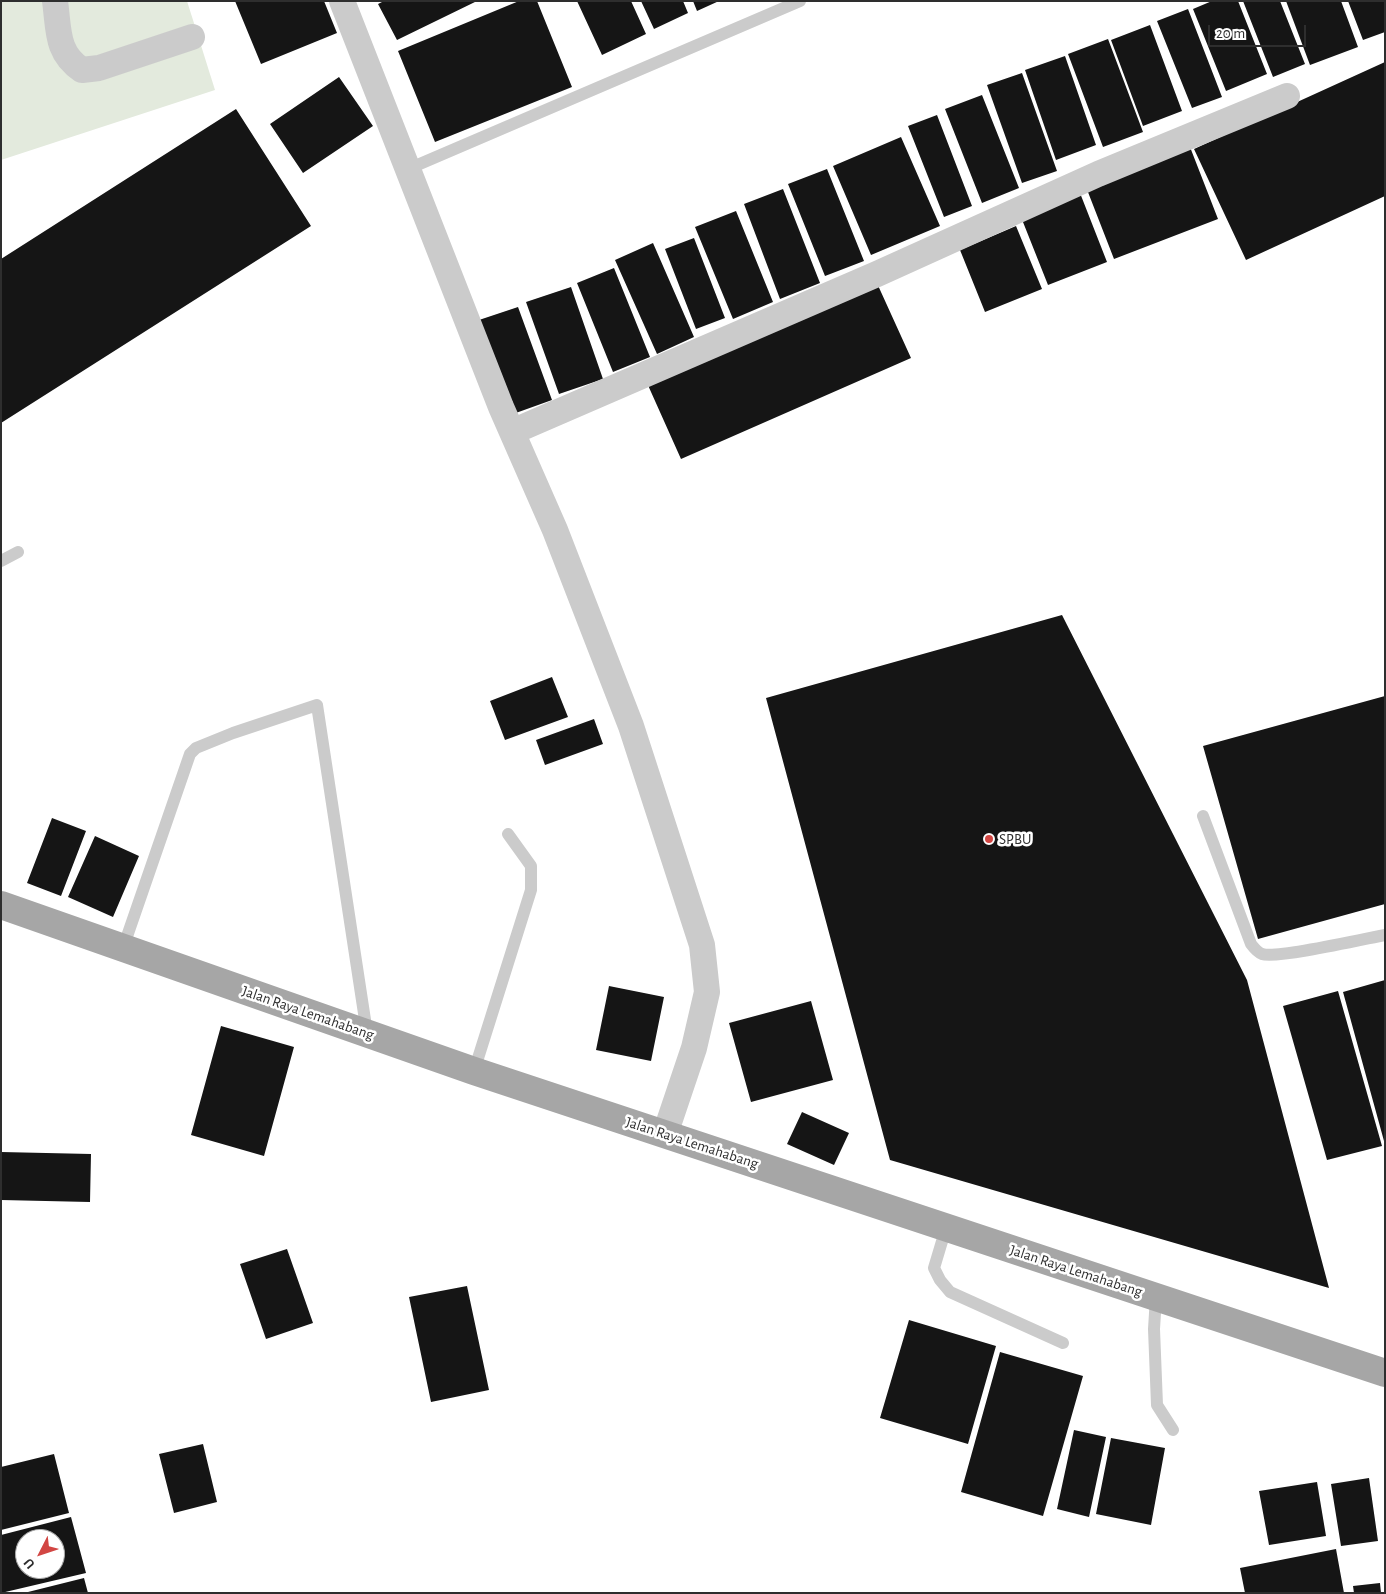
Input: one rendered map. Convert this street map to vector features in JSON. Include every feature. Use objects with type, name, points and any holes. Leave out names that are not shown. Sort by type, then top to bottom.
[{"type":"main road","name":"Jalan Raya Lemahabang","points":[[1,905],[474,1071],[1385,1373]]},
{"type":"street","points":[[55,1],[61,45],[70,62],[82,70],[98,68],[192,37]]},
{"type":"street","points":[[342,1],[512,432],[554,530],[631,726],[702,945],[707,992],[694,1048],[665,1134]]},
{"type":"street","points":[[512,432],[877,274],[1098,174],[1286,96]]},
{"type":"lane","points":[[408,169],[800,1]]},
{"type":"lane","points":[[1,561],[18,552]]},
{"type":"lane","points":[[123,948],[190,754],[196,748],[233,733],[317,705],[367,1033]]},
{"type":"lane","points":[[1203,816],[1251,944],[1256,950],[1264,955],[1285,954],[1385,935]]},
{"type":"lane","points":[[474,1071],[531,890],[531,866],[508,834]]},
{"type":"lane","points":[[946,1228],[934,1268],[940,1280],[950,1292],[1063,1343]]},
{"type":"lane","points":[[1156,1297],[1154,1329],[1157,1405],[1173,1430]]},
{"type":"shaded area","points":[[1,1],[187,1],[215,90],[1,160]]},
{"type":"building","points":[[235,1],[324,1],[337,33],[261,64]]},
{"type":"building","points":[[384,1],[477,1],[397,40],[378,4]]},
{"type":"building","points":[[519,1],[537,1],[572,87],[435,142],[398,51]]},
{"type":"building","points":[[577,1],[631,1],[646,34],[602,55]]},
{"type":"building","points":[[641,1],[683,1],[688,13],[654,29]]},
{"type":"building","points":[[693,1],[719,1],[697,11]]},
{"type":"building","points":[[1212,1],[1238,1],[1267,74],[1226,91],[1193,9]]},
{"type":"building","points":[[1243,1],[1280,1],[1305,64],[1273,77]]},
{"type":"building","points":[[1286,1],[1341,1],[1358,47],[1310,65]]},
{"type":"building","points":[[1348,1],[1385,1],[1385,32],[1363,40]]},
{"type":"building","points":[[1188,9],[1222,97],[1192,108],[1157,21]]},
{"type":"building","points":[[1150,25],[1182,111],[1143,126],[1111,40]]},
{"type":"building","points":[[1108,39],[1143,132],[1103,147],[1068,54]]},
{"type":"building","points":[[1065,56],[1096,145],[1056,160],[1025,70]]},
{"type":"building","points":[[1385,62],[1385,196],[1246,260],[1194,149]]},
{"type":"building","points":[[1022,73],[1057,171],[1022,183],[987,85]]},
{"type":"building","points":[[339,77],[373,126],[303,173],[270,124]]},
{"type":"building","points":[[982,95],[1019,188],[982,203],[945,109]]},
{"type":"building","points":[[236,109],[311,226],[1,423],[1,259]]},
{"type":"building","points":[[937,115],[972,206],[944,217],[908,126]]},
{"type":"building","points":[[901,137],[940,226],[871,255],[833,166]]},
{"type":"building","points":[[1190,147],[1218,219],[1114,259],[1086,187]]},
{"type":"building","points":[[827,169],[864,261],[825,276],[788,184]]},
{"type":"building","points":[[783,189],[820,283],[780,299],[744,204]]},
{"type":"building","points":[[1080,193],[1107,262],[1048,285],[1021,217]]},
{"type":"building","points":[[736,211],[773,302],[733,319],[695,227]]},
{"type":"building","points":[[1016,226],[1042,289],[985,312],[960,250]]},
{"type":"building","points":[[694,238],[725,318],[696,329],[665,249]]},
{"type":"building","points":[[653,243],[694,337],[657,354],[615,260]]},
{"type":"building","points":[[614,268],[650,357],[613,372],[577,283]]},
{"type":"building","points":[[876,281],[911,358],[681,459],[647,383]]},
{"type":"building","points":[[571,287],[603,379],[559,394],[526,302]]},
{"type":"building","points":[[518,307],[552,400],[513,414],[479,320]]},
{"type":"building","name":"SPBU","points":[[1062,615],[1247,980],[1329,1288],[890,1160],[766,698]]},
{"type":"building","points":[[552,677],[568,717],[505,740],[490,701]]},
{"type":"building","points":[[1385,696],[1385,904],[1258,939],[1203,746]]},
{"type":"building","points":[[594,719],[603,744],[545,765],[536,740]]},
{"type":"building","points":[[52,818],[86,831],[61,896],[27,883]]},
{"type":"building","points":[[95,836],[139,856],[113,917],[68,897]]},
{"type":"building","points":[[1385,980],[1385,1141],[1384,1141],[1343,992]]},
{"type":"building","points":[[609,986],[664,997],[651,1061],[596,1050]]},
{"type":"building","points":[[1338,991],[1382,1146],[1327,1160],[1283,1006]]},
{"type":"building","points":[[811,1001],[833,1080],[751,1102],[729,1023]]},
{"type":"building","points":[[221,1026],[294,1047],[264,1156],[191,1135]]},
{"type":"building","points":[[802,1112],[849,1133],[834,1165],[787,1144]]},
{"type":"building","points":[[1,1152],[91,1154],[90,1202],[1,1200]]},
{"type":"building","points":[[287,1249],[313,1323],[266,1339],[240,1264]]},
{"type":"building","points":[[467,1286],[489,1390],[431,1402],[409,1297]]},
{"type":"building","points":[[909,1320],[996,1346],[968,1444],[880,1418]]},
{"type":"building","points":[[1000,1352],[1083,1376],[1043,1516],[961,1492]]},
{"type":"building","points":[[1074,1430],[1106,1437],[1089,1517],[1057,1509]]},
{"type":"building","points":[[1111,1438],[1165,1448],[1151,1525],[1096,1514]]},
{"type":"building","points":[[203,1444],[217,1502],[174,1513],[159,1454]]},
{"type":"building","points":[[54,1454],[69,1513],[1,1530],[1,1467]]},
{"type":"building","points":[[1369,1478],[1378,1541],[1341,1546],[1331,1484]]},
{"type":"building","points":[[1317,1482],[1326,1536],[1269,1545],[1259,1491]]},
{"type":"building","points":[[71,1517],[86,1573],[65,1578],[65,1529],[24,1529]]},
{"type":"building","points":[[15,1531],[15,1579],[60,1579],[1,1593],[1,1535]]},
{"type":"building","points":[[1336,1549],[1344,1593],[1245,1593],[1240,1568]]},
{"type":"building","points":[[84,1578],[88,1593],[28,1592]]},
{"type":"building","points":[[1380,1583],[1381,1593],[1354,1593],[1353,1586]]},
{"type":"place","name":"SPBU","points":[[989,839]]}]
